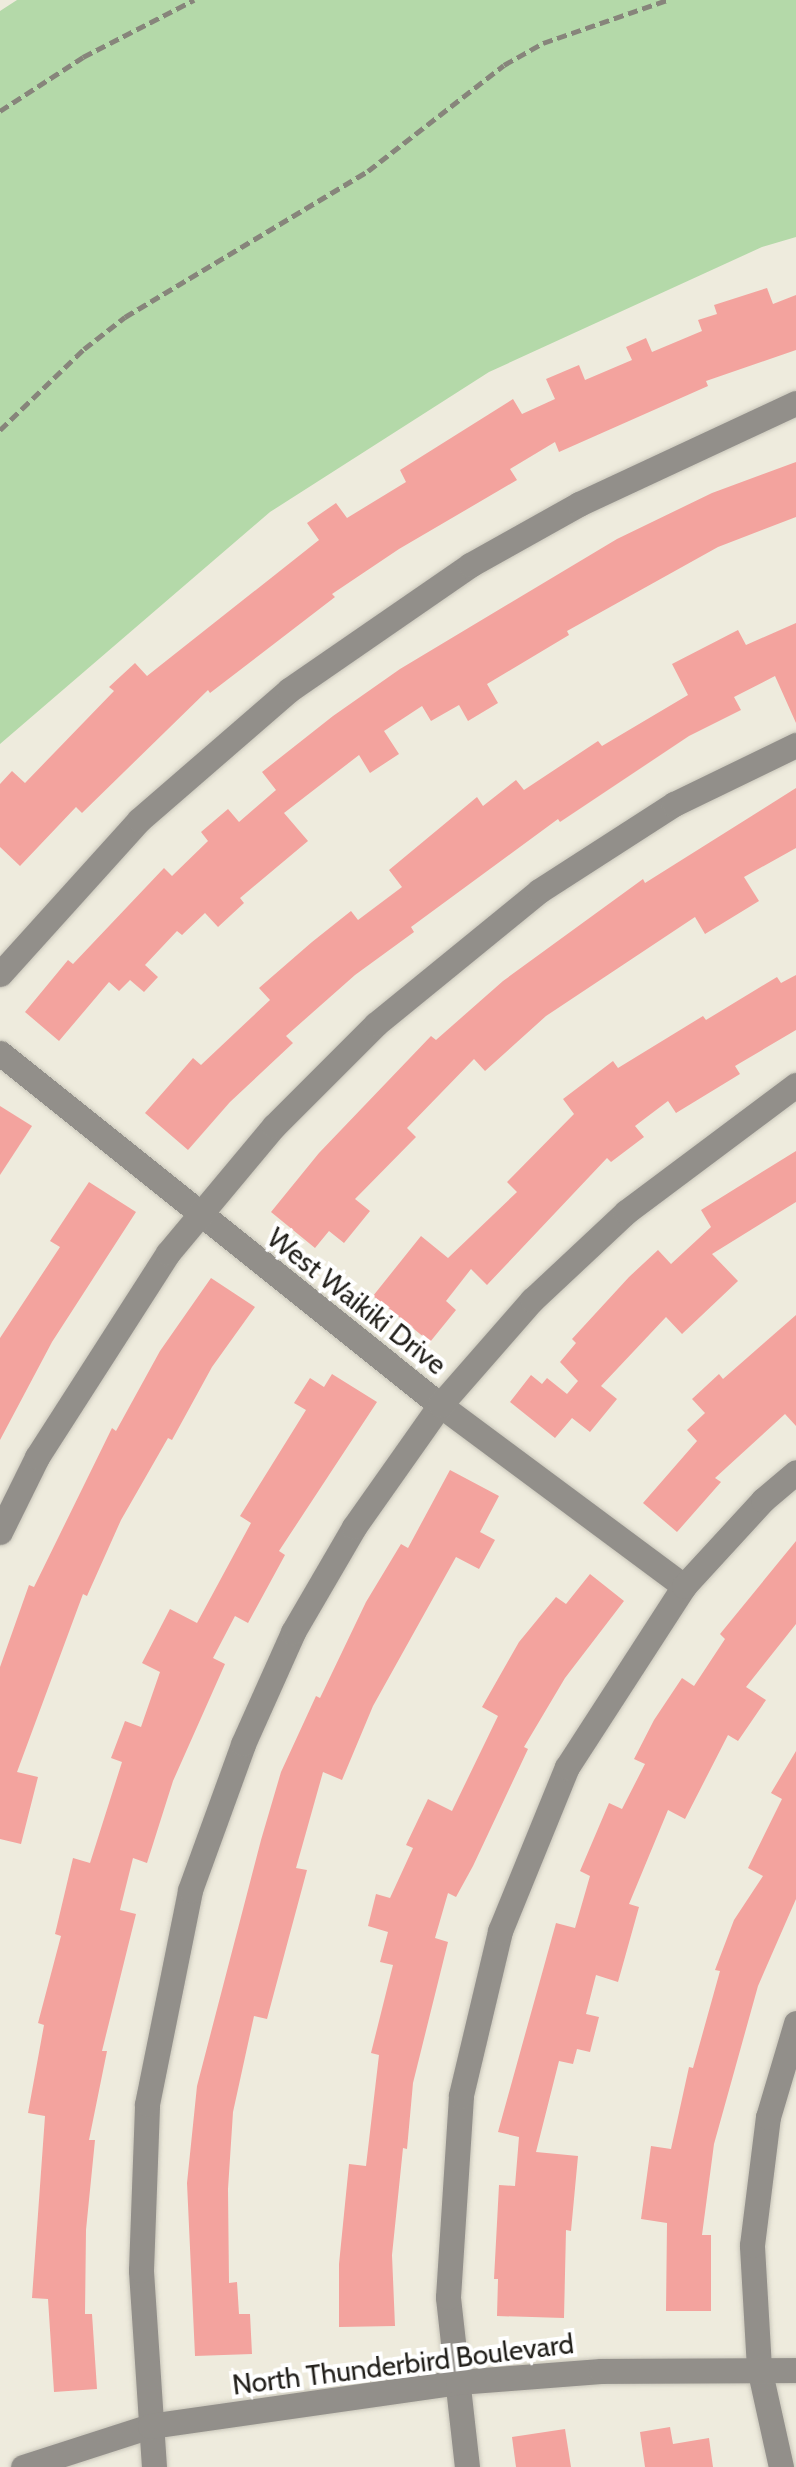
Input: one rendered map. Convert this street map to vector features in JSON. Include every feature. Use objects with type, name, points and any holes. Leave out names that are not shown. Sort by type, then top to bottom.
[{"type":"street","points":[[0,974],[139,820],[288,690],[470,566],[579,504],[796,403]]},
{"type":"street","points":[[0,1532],[37,1457],[168,1254],[274,1126],[376,1024],[539,891],[674,804],[796,744]]},
{"type":"street","name":"West Waikiki Drive","points":[[0,1053],[440,1405],[684,1586]]},
{"type":"street","points":[[154,2467],[141,2270],[147,2104],[190,1890],[242,1744],[293,1632],[354,1526],[440,1405],[532,1300],[626,1212],[796,1086]]},
{"type":"street","points":[[467,2467],[448,2297],[461,2095],[500,1931],[568,1767],[684,1586],[796,1472]]},
{"type":"street","points":[[781,2467],[759,2368],[752,2245],[768,2117],[796,2023]]},
{"type":"street","name":"North Thunderbird Boulevard","points":[[23,2467],[150,2426],[458,2382],[601,2371],[796,2370]]},
{"type":"path","points":[[0,111],[83,58],[194,0]]},
{"type":"path","points":[[0,430],[84,349],[126,317],[368,171],[504,64],[555,38],[667,0]]},
{"type":"green space","points":[[17,0],[796,0],[796,237],[762,247],[489,372],[270,512],[0,744],[0,11]]},
{"type":"building","points":[[767,288],[773,304],[796,295],[796,350],[706,381],[708,386],[559,452],[555,442],[510,469],[517,480],[399,549],[332,594],[335,597],[210,693],[208,690],[82,813],[76,807],[20,866],[0,847],[0,784],[12,771],[25,783],[114,691],[109,687],[135,663],[147,676],[319,540],[307,523],[336,503],[347,518],[406,482],[400,470],[513,399],[522,414],[555,399],[546,379],[579,365],[585,380],[632,360],[626,347],[646,338],[652,352],[702,331],[698,320],[717,314],[714,305]]},
{"type":"building","points":[[796,462],[796,517],[718,547],[567,631],[569,635],[487,684],[498,703],[468,721],[459,705],[431,721],[422,706],[384,731],[399,754],[370,773],[359,755],[284,813],[308,841],[240,898],[244,903],[218,927],[205,913],[182,935],[177,931],[145,965],[158,977],[144,992],[130,980],[119,991],[109,982],[59,1041],[25,1012],[68,960],[73,964],[164,868],[172,876],[208,841],[201,832],[228,809],[239,822],[276,790],[262,772],[333,716],[400,669],[617,539],[712,493]]},
{"type":"building","points":[[796,623],[796,723],[775,676],[734,697],[741,710],[689,736],[560,822],[558,819],[411,927],[414,932],[355,975],[286,1036],[293,1043],[230,1102],[188,1150],[145,1113],[193,1058],[201,1065],[270,1000],[259,988],[351,911],[358,920],[402,887],[389,870],[477,797],[483,806],[516,780],[524,790],[598,741],[602,746],[688,695],[672,664],[738,630],[746,645]]},
{"type":"building","points":[[796,788],[796,848],[744,877],[759,901],[705,934],[695,917],[546,1016],[485,1071],[474,1059],[407,1128],[416,1137],[355,1199],[370,1211],[344,1243],[329,1231],[315,1248],[271,1212],[319,1153],[431,1036],[436,1040],[503,981],[643,879],[645,883]]},
{"type":"building","points":[[796,975],[796,1030],[735,1066],[740,1074],[676,1113],[668,1101],[635,1126],[644,1137],[611,1162],[607,1158],[487,1285],[471,1269],[446,1301],[456,1310],[430,1342],[373,1296],[421,1236],[448,1258],[517,1192],[507,1182],[574,1114],[563,1099],[613,1061],[618,1068],[777,977],[781,983]]},
{"type":"building","points":[[0,1106],[32,1126],[0,1175]]},
{"type":"building","points":[[796,1151],[796,1202],[712,1254],[738,1281],[682,1334],[666,1317],[601,1386],[617,1399],[590,1432],[572,1418],[555,1438],[510,1402],[531,1375],[542,1384],[547,1378],[567,1394],[578,1381],[560,1362],[576,1343],[572,1339],[629,1277],[658,1250],[671,1264],[711,1227],[701,1210]]},
{"type":"building","points":[[89,1182],[136,1212],[52,1342],[0,1440],[0,1338],[60,1247],[50,1241]]},
{"type":"building","points":[[211,1278],[255,1307],[212,1367],[172,1440],[168,1438],[121,1520],[87,1596],[83,1594],[17,1772],[38,1777],[21,1844],[0,1839],[0,1667],[29,1585],[34,1587],[112,1428],[116,1431],[160,1351]]},
{"type":"building","points":[[796,1315],[796,1426],[785,1414],[715,1478],[721,1482],[677,1532],[643,1503],[697,1441],[687,1430],[705,1413],[692,1399],[719,1374],[723,1379]]},
{"type":"building","points":[[332,1374],[377,1402],[279,1551],[285,1555],[248,1623],[235,1616],[213,1658],[225,1664],[173,1781],[147,1863],[133,1858],[120,1910],[136,1914],[102,2051],[107,2051],[89,2140],[95,2140],[86,2230],[85,2314],[92,2314],[97,2389],[54,2392],[48,2299],[32,2298],[45,2116],[28,2113],[44,2025],[38,2023],[61,1936],[55,1934],[73,1858],[90,1863],[122,1762],[111,1758],[125,1721],[141,1727],[160,1672],[142,1663],[170,1609],[197,1623],[251,1523],[240,1516],[306,1410],[294,1403],[310,1378],[324,1387]]},
{"type":"building","points":[[450,1470],[499,1496],[480,1532],[495,1540],[479,1569],[456,1557],[373,1706],[342,1780],[323,1772],[296,1868],[307,1870],[267,2019],[254,2016],[233,2112],[228,2189],[229,2283],[237,2282],[239,2314],[250,2314],[252,2354],[195,2356],[187,2183],[197,2086],[261,1840],[281,1772],[316,1696],[320,1698],[366,1602],[401,1544],[408,1548]]},
{"type":"building","points":[[796,1541],[796,1624],[746,1687],[766,1700],[738,1741],[728,1735],[685,1819],[668,1810],[629,1904],[639,1907],[618,1982],[596,1975],[586,2014],[599,2017],[590,2052],[577,2049],[573,2064],[559,2061],[536,2152],[578,2156],[571,2231],[566,2230],[564,2318],[497,2316],[498,2279],[494,2279],[499,2185],[515,2186],[519,2137],[498,2132],[556,1923],[575,1928],[590,1876],[580,1871],[609,1803],[622,1809],[645,1764],[634,1759],[654,1720],[682,1678],[694,1686],[725,1639],[720,1634]]},
{"type":"building","points":[[590,1574],[624,1601],[565,1678],[524,1747],[528,1749],[473,1866],[456,1897],[448,1893],[435,1938],[448,1942],[413,2083],[407,2149],[403,2148],[392,2255],[395,2326],[339,2327],[339,2264],[349,2164],[366,2166],[379,2055],[371,2053],[393,1965],[380,1962],[388,1932],[368,1926],[376,1894],[390,1898],[413,1848],[406,1845],[428,1799],[452,1811],[498,1716],[482,1707],[519,1642],[556,1597],[566,1604]]},
{"type":"building","points":[[796,1751],[796,1899],[758,1986],[714,2144],[702,2235],[711,2235],[711,2311],[666,2311],[667,2223],[641,2219],[651,2146],[671,2149],[689,2067],[693,2068],[720,1971],[715,1970],[734,1920],[763,1876],[748,1868],[782,1799],[771,1793]]},
{"type":"building","points":[[670,2427],[673,2444],[709,2438],[713,2467],[645,2467],[640,2432]]},
{"type":"building","points":[[565,2429],[571,2467],[516,2467],[512,2437]]}]
